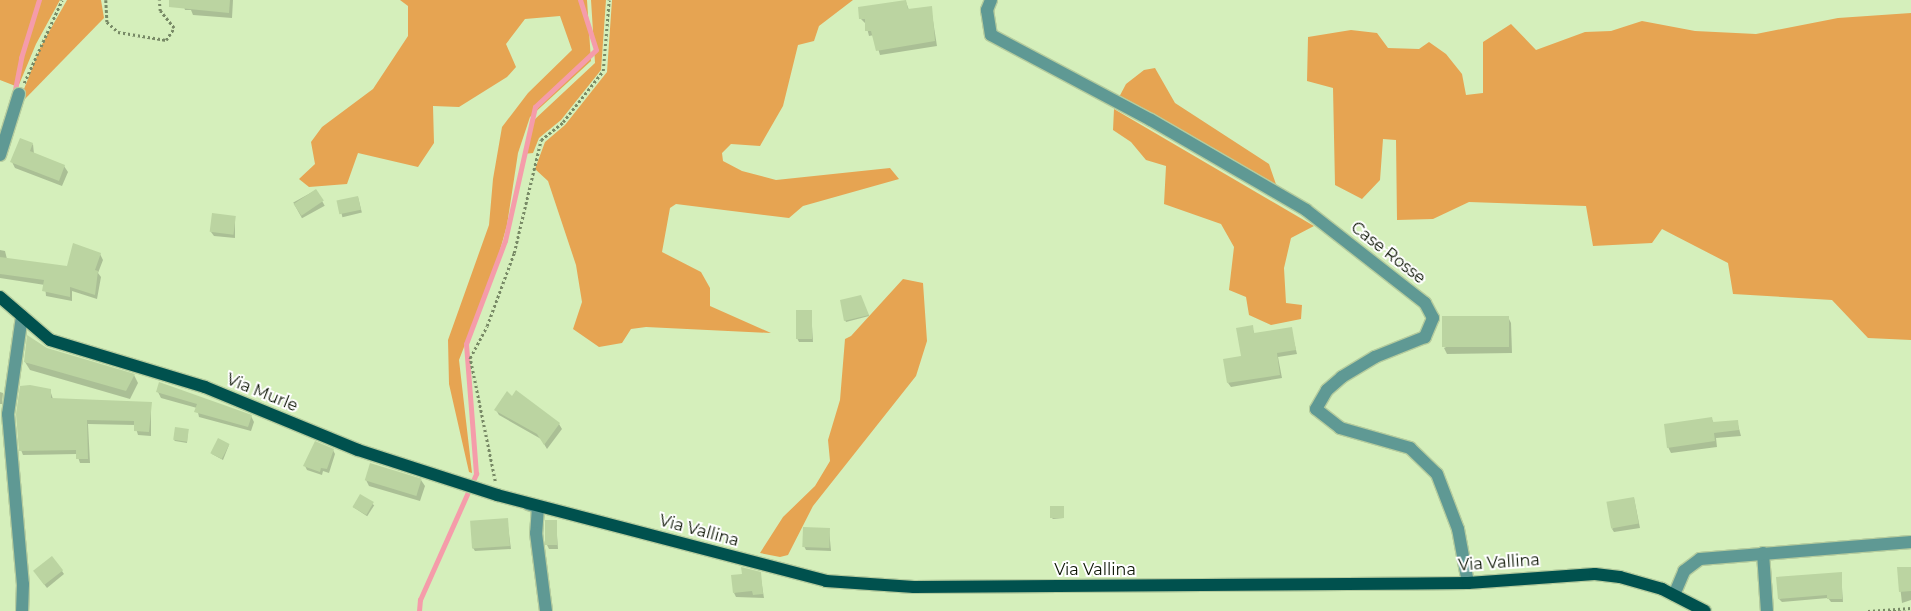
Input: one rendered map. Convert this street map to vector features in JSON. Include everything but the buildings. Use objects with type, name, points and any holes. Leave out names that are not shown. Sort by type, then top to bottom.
[{"type":"main road","name":"Via Murle","points":[[0,298],[50,340],[205,387],[358,450],[461,485],[523,502]]},
{"type":"main road","name":"Via Vallina","points":[[523,502],[826,581],[865,586],[1468,583],[1595,574],[1642,582],[1674,595],[1705,611]]},
{"type":"street","name":"Case Rosse","points":[[991,0],[987,10],[991,35],[1151,120],[1306,210],[1425,303],[1433,318],[1425,337],[1374,358],[1342,376],[1327,390],[1316,409],[1340,428],[1410,448],[1437,474],[1458,529],[1468,583]]},
{"type":"street","points":[[0,155],[19,94]]},
{"type":"street","points":[[22,316],[8,414],[23,584],[22,611]]},
{"type":"street","points":[[523,502],[538,507],[536,533],[546,611]]},
{"type":"street","points":[[1674,595],[1684,571],[1700,559],[1911,542]]},
{"type":"street","points":[[1763,553],[1767,611]]},
{"type":"path","points":[[19,94],[62,0]]},
{"type":"path","points":[[106,0],[107,22],[118,32],[143,39],[166,40],[174,28],[160,11],[159,0]]},
{"type":"path","points":[[497,495],[470,358],[487,326],[514,253],[542,140],[563,122],[603,71],[609,0]]},
{"type":"path","points":[[1868,611],[1911,608]]},
{"type":"shaded area","points":[[0,0],[60,0],[36,44],[18,87],[0,80]]},
{"type":"shaded area","points":[[67,0],[101,0],[104,18],[23,101],[24,89],[41,46]]},
{"type":"shaded area","points":[[400,0],[587,0],[591,61],[530,117],[518,153],[507,225],[497,261],[459,360],[472,473],[469,472],[449,384],[448,340],[489,225],[493,179],[502,127],[528,93],[572,50],[560,16],[525,19],[506,44],[516,67],[507,77],[459,107],[433,106],[434,143],[418,167],[358,153],[347,184],[309,187],[299,179],[315,164],[311,142],[322,127],[373,89],[408,36],[408,6]]},
{"type":"shaded area","points":[[591,0],[606,0],[601,70],[561,120],[539,138],[533,153],[523,154],[534,120],[595,63]]},
{"type":"shaded area","points":[[612,0],[853,0],[819,26],[814,41],[798,45],[783,106],[760,146],[731,144],[722,153],[723,161],[742,171],[776,180],[890,168],[899,179],[803,206],[789,218],[676,204],[670,208],[662,252],[701,272],[710,288],[710,306],[771,333],[646,327],[631,329],[622,343],[599,347],[573,329],[582,302],[576,265],[548,181],[535,169],[545,142],[565,125],[607,72]]},
{"type":"shaded area","points":[[1911,13],[1911,340],[1868,338],[1832,300],[1733,294],[1728,263],[1662,229],[1652,243],[1593,246],[1586,206],[1469,202],[1433,219],[1397,220],[1396,140],[1383,139],[1380,180],[1362,199],[1335,185],[1333,88],[1307,81],[1308,37],[1351,30],[1377,33],[1388,48],[1419,49],[1429,42],[1446,54],[1462,74],[1466,95],[1483,93],[1483,42],[1511,24],[1536,50],[1585,32],[1611,31],[1642,21],[1695,31],[1756,34],[1838,18]]},
{"type":"shaded area","points":[[1155,68],[1175,103],[1269,164],[1278,190],[1117,101],[1126,84],[1144,70]]},
{"type":"shaded area","points":[[1114,109],[1314,226],[1291,238],[1284,268],[1286,303],[1302,305],[1301,319],[1271,325],[1249,315],[1246,297],[1229,290],[1234,247],[1221,224],[1164,204],[1166,166],[1146,160],[1131,142],[1113,130]]},
{"type":"shaded area","points":[[903,279],[923,283],[927,341],[916,376],[813,506],[788,555],[780,557],[760,553],[783,517],[815,486],[830,461],[828,440],[840,400],[845,339],[851,336]]},
{"type":"waterway","points":[[14,95],[21,58],[39,0]]},
{"type":"waterway","points":[[419,611],[420,600],[476,474],[466,344],[505,241],[535,107],[596,50],[580,0]]}]
